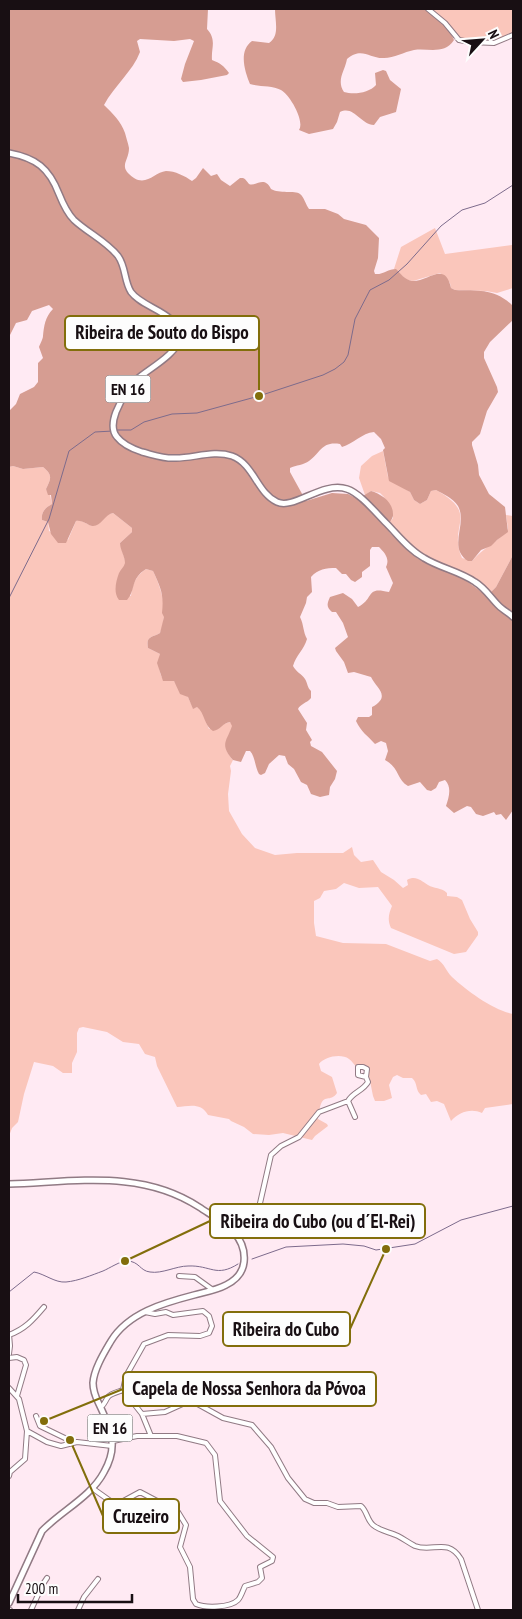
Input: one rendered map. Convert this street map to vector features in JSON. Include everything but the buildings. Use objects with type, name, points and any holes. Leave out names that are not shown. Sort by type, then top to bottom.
[{"type":"main road","name":"EN 16","points":[[9,153],[21,155],[43,167],[55,184],[69,215],[118,256],[123,266],[128,287],[133,295],[172,321],[178,331],[179,340],[172,352],[138,378],[129,387],[121,401],[114,418],[113,427],[115,435],[121,442],[138,451],[167,459],[210,454],[231,456],[247,466],[269,496],[280,503],[291,503],[324,490],[338,487],[346,488],[359,497],[422,558],[474,581],[500,607],[513,616]]},
{"type":"main road","name":"EN 16","points":[[9,1184],[112,1180],[143,1184],[170,1191],[227,1225],[239,1237],[243,1246],[244,1265],[234,1280],[213,1290],[175,1300],[145,1312],[132,1318],[118,1331],[99,1365],[93,1384],[100,1407],[110,1426],[113,1444],[107,1467],[92,1488],[49,1523],[42,1532],[9,1603]]},
{"type":"street","points":[[428,9],[445,23],[459,40],[494,43],[513,35]]},
{"type":"street","points":[[227,1225],[258,1212],[271,1155],[281,1146],[299,1137],[319,1112],[348,1101],[350,1097],[365,1087],[368,1082],[366,1077]]},
{"type":"street","points":[[348,1101],[354,1117]]},
{"type":"street","points":[[179,1276],[195,1276],[213,1290]]},
{"type":"street","points":[[9,1354],[9,1334],[20,1331],[29,1325],[44,1307]]},
{"type":"street","points":[[123,1390],[126,1376],[144,1344],[168,1335],[200,1336],[209,1333],[212,1326],[209,1316],[203,1311],[173,1315],[166,1312],[156,1314],[145,1312]]},
{"type":"street","points":[[9,1358],[16,1357],[24,1360],[26,1365],[17,1396]]},
{"type":"street","points":[[9,1388],[19,1398],[27,1431],[24,1459],[10,1472],[9,1476]]},
{"type":"street","points":[[100,1407],[105,1404],[107,1398],[112,1393],[123,1390]]},
{"type":"street","points":[[123,1390],[142,1414],[151,1436]]},
{"type":"street","points":[[142,1414],[166,1412],[187,1402],[194,1402],[223,1418],[252,1425],[271,1447],[288,1478],[306,1499],[314,1503],[327,1503],[338,1508],[361,1506],[365,1509],[371,1523],[378,1529],[401,1537],[416,1546],[423,1548],[444,1546],[456,1552],[461,1558],[478,1610]]},
{"type":"street","points":[[36,1416],[40,1426],[74,1443]]},
{"type":"street","points":[[27,1431],[47,1442],[61,1446],[74,1443],[113,1444],[138,1436],[177,1436],[206,1443],[215,1455],[220,1501],[246,1536],[273,1557],[272,1561],[260,1567],[262,1578],[258,1582],[245,1586],[239,1600],[215,1607],[203,1607],[196,1604],[193,1599],[190,1567],[180,1547],[186,1525],[178,1512],[140,1492],[116,1505],[92,1488]]},
{"type":"street","points":[[31,1610],[47,1578]]},
{"type":"street","points":[[78,1610],[84,1597],[98,1580]]},
{"type":"shaded area","points":[[9,9],[208,9],[207,29],[213,40],[212,60],[224,67],[229,73],[227,75],[183,82],[181,79],[185,64],[194,41],[190,39],[174,41],[140,39],[137,41],[140,52],[137,59],[104,105],[119,121],[125,133],[129,153],[125,167],[129,174],[139,180],[147,180],[162,172],[169,171],[180,174],[192,181],[203,168],[211,176],[217,174],[221,180],[230,186],[240,178],[243,178],[252,185],[263,182],[274,190],[298,193],[303,197],[309,209],[325,209],[338,214],[344,219],[366,225],[379,238],[375,274],[396,269],[405,278],[412,281],[435,274],[445,275],[451,288],[455,290],[493,293],[513,306],[513,320],[490,342],[484,352],[484,358],[498,392],[487,411],[480,434],[472,442],[479,475],[489,494],[505,507],[508,532],[491,546],[481,550],[472,561],[468,561],[459,549],[461,520],[456,503],[448,496],[436,490],[431,491],[427,500],[420,504],[414,500],[410,492],[389,481],[383,450],[385,448],[381,439],[374,432],[365,434],[342,447],[340,444],[329,444],[307,462],[290,468],[290,472],[306,501],[332,493],[348,494],[358,499],[371,491],[379,494],[389,503],[393,511],[393,517],[387,526],[390,533],[417,558],[457,574],[483,593],[489,594],[496,587],[513,555],[513,810],[506,820],[501,814],[496,815],[494,812],[483,816],[476,814],[471,807],[467,806],[454,813],[446,806],[449,789],[445,780],[439,782],[436,788],[431,791],[427,790],[420,782],[408,786],[393,766],[385,760],[388,751],[386,743],[381,741],[375,744],[362,731],[356,721],[358,717],[369,717],[372,715],[372,707],[378,703],[382,696],[371,677],[354,672],[348,673],[344,662],[335,648],[348,637],[343,623],[336,612],[332,612],[329,609],[328,604],[330,597],[343,593],[352,599],[358,607],[373,592],[389,592],[393,583],[386,567],[386,556],[379,547],[372,547],[370,550],[370,566],[362,572],[362,577],[355,582],[336,568],[316,572],[311,577],[312,592],[307,597],[300,617],[307,639],[293,666],[305,679],[311,691],[311,698],[298,709],[307,723],[306,730],[312,740],[310,742],[311,746],[322,752],[337,771],[330,787],[329,795],[320,797],[311,794],[307,785],[301,782],[294,769],[288,764],[285,756],[279,755],[269,764],[265,773],[261,775],[250,751],[246,751],[241,762],[233,760],[225,746],[232,726],[230,722],[213,731],[208,726],[200,710],[197,707],[193,709],[188,697],[180,694],[174,681],[163,681],[157,663],[160,654],[148,648],[149,639],[160,633],[164,617],[162,613],[163,601],[161,592],[153,571],[146,569],[141,573],[135,581],[132,592],[127,600],[119,600],[116,594],[119,573],[125,563],[120,543],[132,532],[132,528],[113,513],[95,526],[76,521],[66,543],[58,543],[51,534],[48,522],[42,520],[44,510],[52,504],[51,495],[48,495],[46,489],[50,475],[43,467],[23,469],[13,466],[9,467],[9,411],[16,404],[20,394],[34,387],[38,382],[38,363],[43,358],[39,347],[43,339],[44,325],[53,309],[49,305],[32,311],[27,320],[16,323],[9,337]]},
{"type":"shaded area","points":[[275,9],[430,9],[448,28],[454,40],[446,48],[414,50],[388,58],[379,58],[362,53],[352,55],[347,59],[341,79],[344,92],[365,92],[373,88],[376,85],[375,73],[383,70],[386,71],[390,80],[401,89],[396,112],[380,117],[374,125],[365,122],[349,111],[340,112],[333,129],[309,134],[299,130],[300,121],[298,115],[285,93],[274,87],[250,84],[246,74],[244,56],[248,45],[252,41],[269,43],[275,36]]},
{"type":"shaded area","points":[[430,9],[513,9],[513,34],[496,43],[468,42],[453,38],[452,33]]},
{"type":"shaded area","points":[[435,228],[445,254],[512,245],[513,288],[497,293],[455,290],[451,288],[450,283],[440,273],[413,281],[407,280],[394,269],[401,247]]},
{"type":"shaded area","points":[[383,451],[388,477],[410,492],[414,500],[420,504],[427,500],[431,491],[436,490],[457,507],[460,514],[458,547],[462,558],[472,561],[500,538],[508,529],[506,515],[513,516],[513,555],[496,587],[489,594],[483,593],[457,574],[417,558],[390,533],[387,526],[393,518],[392,510],[380,493],[371,491],[365,495],[359,478],[361,466],[372,456]]},
{"type":"shaded area","points":[[13,466],[23,469],[43,467],[50,475],[46,489],[52,504],[44,510],[42,515],[42,520],[48,522],[49,531],[68,540],[76,521],[79,520],[92,526],[106,515],[113,513],[132,528],[132,532],[120,543],[125,565],[120,572],[116,591],[131,596],[137,577],[146,569],[153,571],[162,594],[164,618],[160,633],[149,639],[148,648],[160,654],[161,676],[165,681],[174,681],[188,697],[193,708],[201,709],[209,729],[230,722],[233,725],[226,742],[227,750],[233,760],[230,766],[229,811],[242,834],[255,848],[275,855],[343,853],[352,847],[354,855],[361,862],[373,860],[381,872],[403,888],[408,885],[407,880],[416,878],[430,886],[445,891],[447,896],[457,897],[462,900],[478,932],[478,935],[466,952],[454,954],[391,928],[389,917],[392,906],[378,887],[359,888],[344,883],[336,889],[324,891],[320,898],[314,901],[316,936],[343,943],[386,944],[430,961],[437,959],[452,977],[473,994],[505,1012],[513,1014],[513,1104],[485,1108],[482,1113],[474,1111],[465,1112],[451,1121],[444,1104],[437,1101],[431,1102],[426,1094],[421,1095],[412,1078],[403,1078],[397,1075],[393,1077],[389,1085],[392,1098],[384,1101],[375,1101],[367,1066],[357,1067],[346,1057],[337,1056],[325,1059],[319,1064],[321,1071],[332,1077],[337,1093],[323,1100],[318,1113],[318,1119],[328,1126],[312,1140],[283,1133],[269,1135],[253,1134],[229,1119],[208,1115],[198,1106],[177,1107],[157,1066],[155,1057],[145,1054],[139,1044],[123,1042],[107,1032],[83,1027],[79,1028],[77,1033],[77,1052],[72,1063],[72,1073],[63,1073],[53,1066],[34,1062],[18,1122],[12,1128],[9,1136],[9,467]]},
{"type":"waterway","points":[[117,430],[131,430],[144,422],[172,414],[197,413],[259,396],[323,375],[335,369],[344,362],[348,355],[355,319],[370,290],[389,280],[407,264],[441,226],[462,210],[485,203],[513,185]]},
{"type":"waterway","points":[[9,598],[49,519],[69,451],[95,432],[113,431]]},
{"type":"waterway","points":[[252,1259],[286,1247],[343,1244],[364,1246],[376,1250],[415,1244],[461,1220],[513,1206]]},
{"type":"waterway","points":[[9,1292],[34,1272],[66,1282],[85,1278],[127,1261],[131,1261],[144,1270],[155,1272],[188,1266],[219,1271],[238,1264]]},
{"type":"place","name":"Ribeira de Souto do Bispo","points":[[259,396]]},
{"type":"place","name":"Ribeira do Cubo","points":[[386,1249]]},
{"type":"place","name":"Ribeira do Cubo (ou d´El-Rei)","points":[[125,1261]]},
{"type":"place","name":"Capela de Nossa Senhora da Póvoa","points":[[44,1421]]},
{"type":"place","name":"Cruzeiro","points":[[70,1440]]}]
